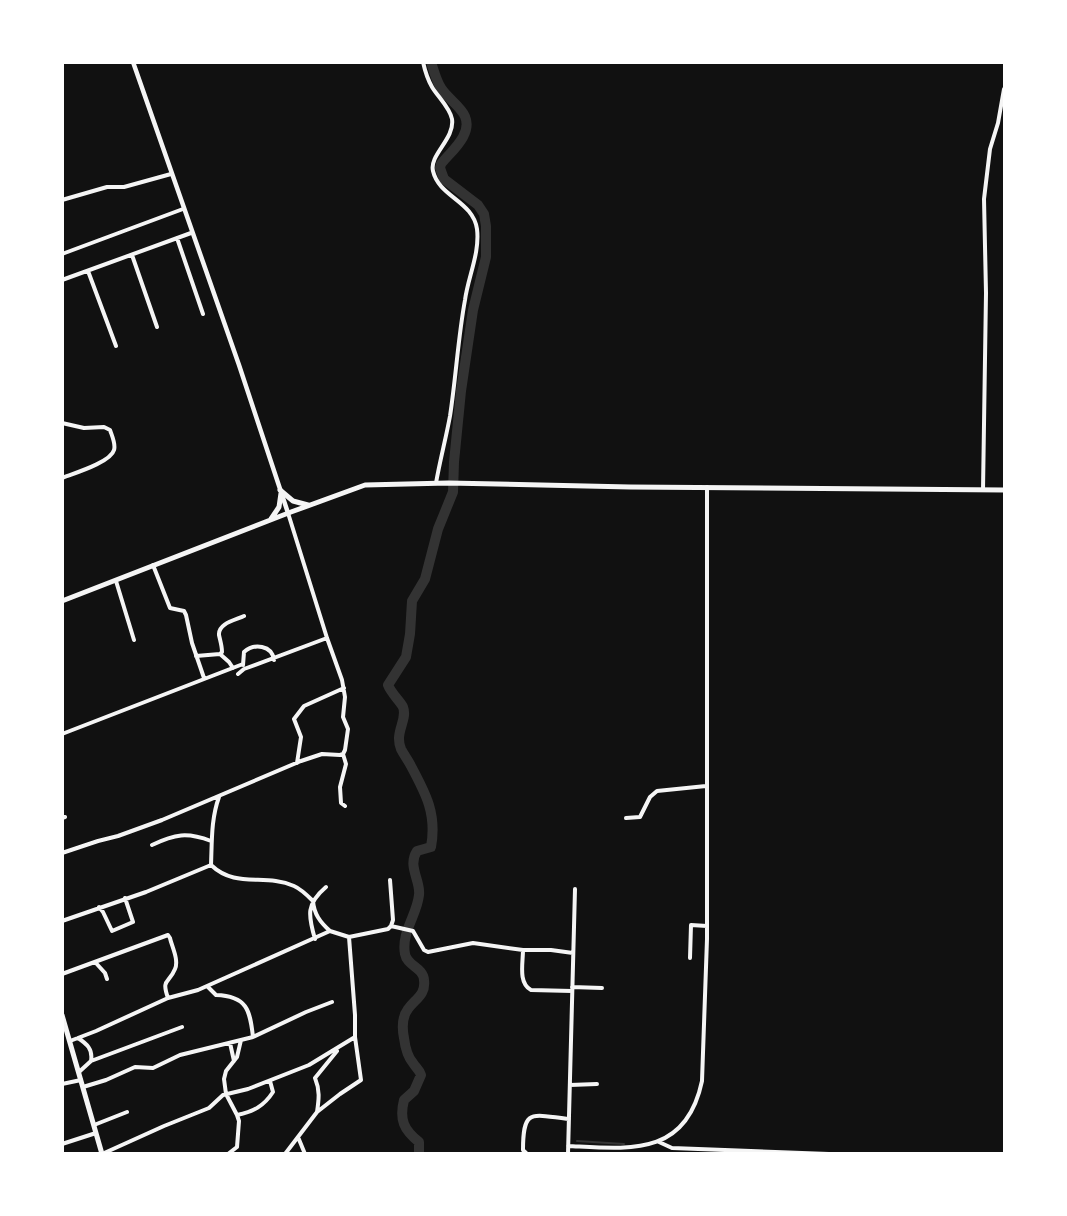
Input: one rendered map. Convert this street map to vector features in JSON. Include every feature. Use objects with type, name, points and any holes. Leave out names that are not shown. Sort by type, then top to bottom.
[{"type":"main road","points":[[62,601],[365,485],[457,483],[1004,490]]},
{"type":"main road","points":[[271,520],[279,507],[281,492],[293,501],[310,505]]},
{"type":"main road","points":[[62,1015],[102,1154]]},
{"type":"street","points":[[133,62],[238,364],[344,688],[343,717],[348,729],[348,737],[343,754],[346,764],[340,787],[341,803],[344,806]]},
{"type":"street","points":[[423,62],[431,86],[452,117],[452,127],[449,136],[432,164],[432,170],[435,177],[448,193],[471,212],[476,221],[477,232],[474,262],[466,288],[450,414],[436,483]]},
{"type":"street","points":[[983,490],[986,293],[984,199],[990,149],[998,123],[1004,89]]},
{"type":"street","points":[[62,200],[106,187],[124,187],[171,174]]},
{"type":"street","points":[[62,254],[183,209]]},
{"type":"street","points":[[62,280],[191,233]]},
{"type":"street","points":[[177,238],[203,314]]},
{"type":"street","points":[[132,255],[157,327]]},
{"type":"street","points":[[88,271],[116,346]]},
{"type":"street","points":[[62,422],[84,428],[104,427],[110,430],[115,447],[112,455],[101,462],[62,478]]},
{"type":"street","points":[[568,1146],[630,1148],[659,1142],[671,1134],[689,1117],[701,1088],[704,1066],[707,926],[707,487]]},
{"type":"street","points":[[153,565],[170,608],[184,611],[186,615],[196,656],[204,678]]},
{"type":"street","points":[[116,581],[134,640]]},
{"type":"street","points":[[220,654],[222,652],[220,629],[223,625],[244,616]]},
{"type":"street","points":[[238,674],[244,669],[327,638]]},
{"type":"street","points":[[244,669],[244,652],[256,646],[266,647],[270,650],[274,659]]},
{"type":"street","points":[[196,656],[220,654],[233,668]]},
{"type":"street","points":[[62,734],[243,664]]},
{"type":"street","points":[[297,763],[301,737],[294,719],[304,706],[344,688]]},
{"type":"street","points":[[62,853],[118,836],[322,754],[343,754]]},
{"type":"street","points":[[626,818],[640,817],[650,797],[656,791],[706,786]]},
{"type":"street","points":[[219,797],[213,814],[211,865],[218,872],[228,877],[243,880],[266,880],[292,885],[313,900],[314,911],[318,919],[330,931],[349,938],[388,929],[393,920],[390,880]]},
{"type":"street","points":[[152,845],[176,835],[188,834],[211,841]]},
{"type":"street","points":[[62,921],[146,892],[211,865]]},
{"type":"street","points":[[315,939],[310,909],[313,900],[326,887]]},
{"type":"street","points":[[568,1154],[575,889]]},
{"type":"street","points":[[99,907],[112,931],[121,928],[133,922],[125,898]]},
{"type":"street","points":[[690,958],[691,925],[707,926]]},
{"type":"street","points":[[391,926],[414,931],[424,950],[428,952],[473,943],[523,950],[551,950],[574,953]]},
{"type":"street","points":[[70,1041],[168,998],[198,990],[330,931]]},
{"type":"street","points":[[62,974],[168,935],[176,960],[176,969],[166,983],[165,988],[168,998]]},
{"type":"street","points":[[285,1154],[317,1112],[361,1080],[355,1037],[349,938]]},
{"type":"street","points":[[523,950],[522,973],[526,987],[531,990],[602,988]]},
{"type":"street","points":[[96,962],[105,973],[107,979]]},
{"type":"street","points":[[207,986],[216,995],[230,995],[247,1009],[250,1015],[253,1037]]},
{"type":"street","points":[[83,1087],[135,1067],[153,1068],[180,1054],[253,1037],[291,1018],[332,1002]]},
{"type":"street","points":[[79,1072],[91,1060],[182,1027]]},
{"type":"street","points":[[102,1154],[209,1108],[226,1094],[248,1089],[309,1065],[355,1037]]},
{"type":"street","points":[[78,1038],[90,1049],[91,1060]]},
{"type":"street","points":[[228,1154],[236,1150],[239,1142],[238,1115],[226,1094],[224,1079],[226,1071],[237,1057],[241,1040]]},
{"type":"street","points":[[230,1042],[234,1061]]},
{"type":"street","points":[[317,1112],[319,1097],[315,1078],[339,1048]]},
{"type":"street","points":[[62,1084],[81,1080]]},
{"type":"street","points":[[238,1115],[260,1107],[272,1092],[270,1081]]},
{"type":"street","points":[[570,1085],[597,1084]]},
{"type":"street","points":[[94,1125],[127,1112]]},
{"type":"street","points":[[525,1152],[523,1135],[526,1120],[540,1116],[569,1119]]},
{"type":"street","points":[[62,1144],[96,1133]]},
{"type":"street","points":[[298,1138],[305,1154]]},
{"type":"street","points":[[659,1142],[672,1148],[828,1154]]},
{"type":"street","points":[[629,1154],[630,1148]]},
{"type":"street","points":[[672,1148],[672,1154]]},
{"type":"waterway","points":[[419,1154],[419,1142],[406,1129],[402,1113],[404,1100],[414,1091],[421,1075],[408,1054],[403,1027],[406,1012],[422,993],[424,980],[421,972],[406,958],[404,946],[419,895],[413,862],[414,857],[417,851],[431,847],[433,824],[426,795],[399,743],[404,717],[403,707],[388,685],[406,657],[410,634],[412,601],[425,579],[438,529],[453,492],[461,391],[473,310],[486,257],[484,214],[478,205],[444,179],[440,168],[441,164],[463,137],[466,121],[461,110],[441,88],[431,62]]},
{"type":"waterway","points":[[577,1141],[624,1144]]}]
